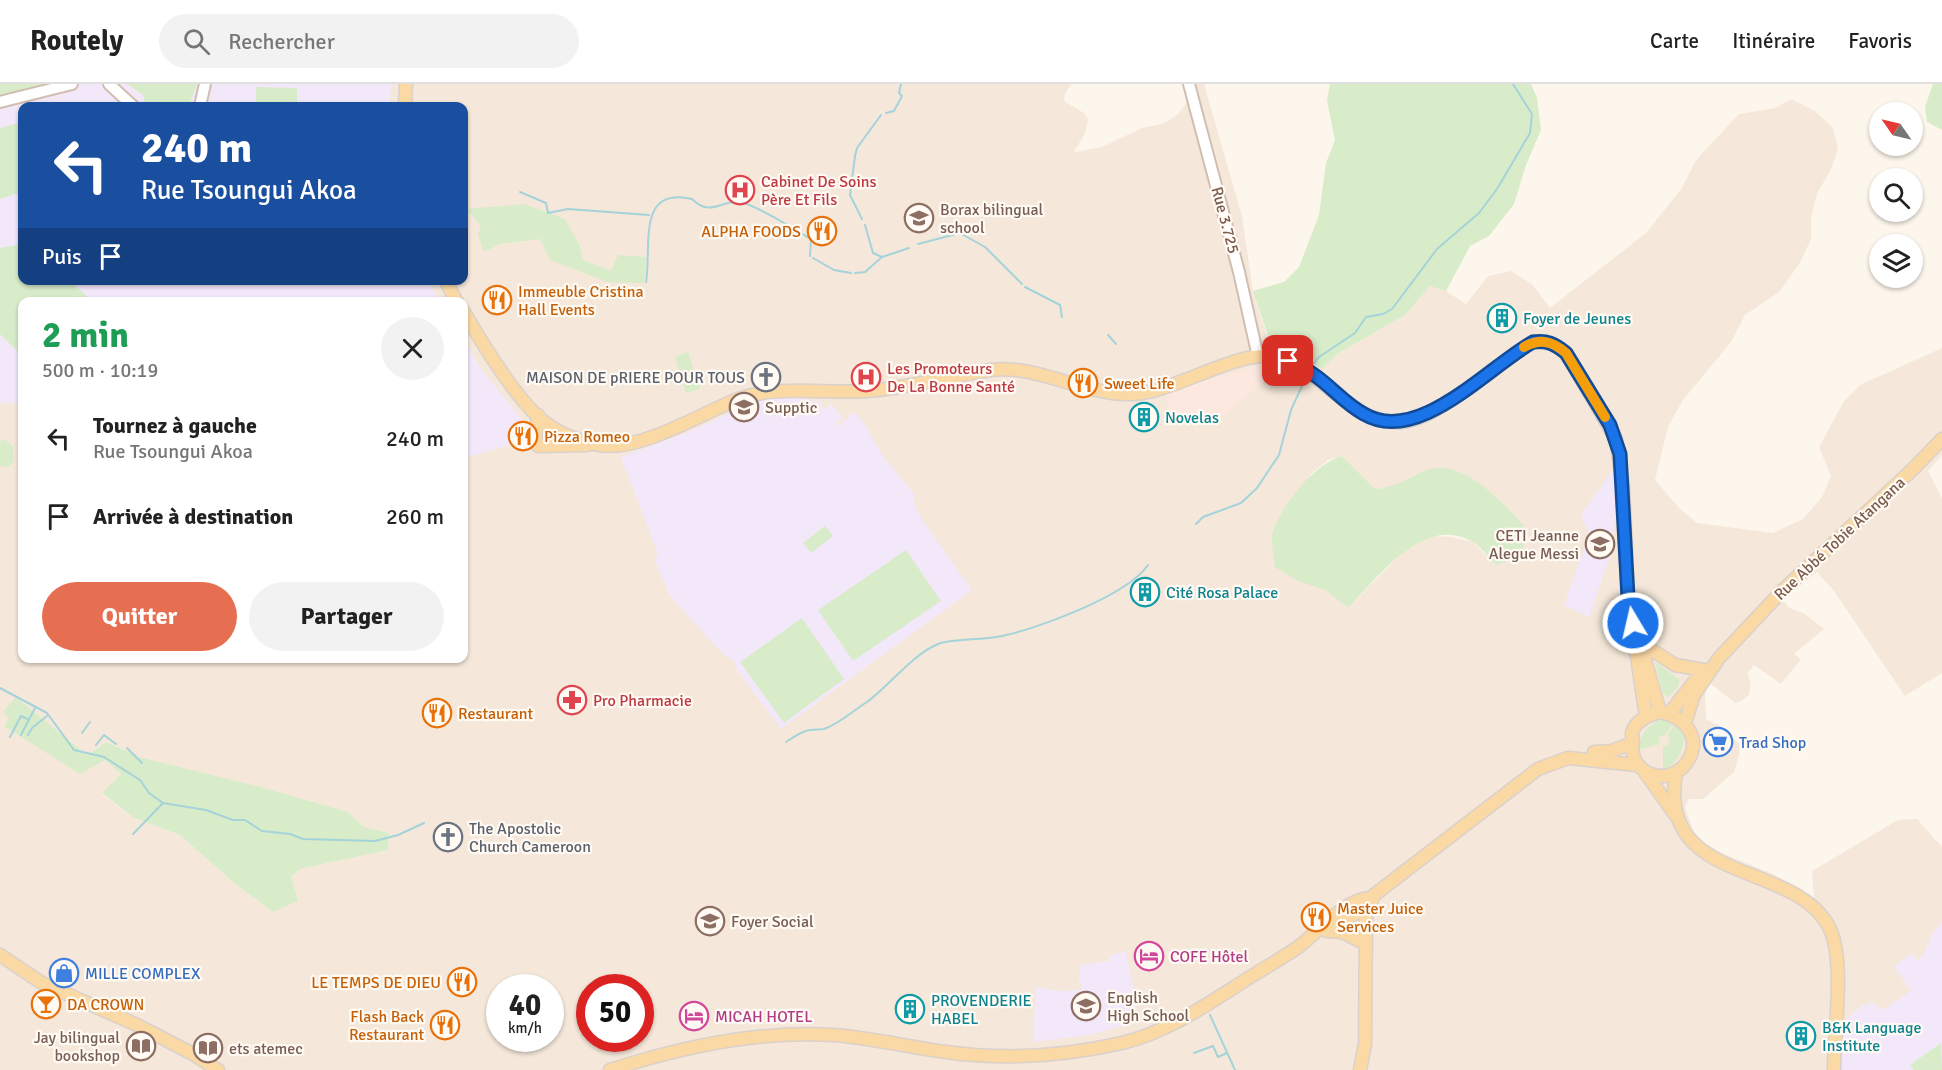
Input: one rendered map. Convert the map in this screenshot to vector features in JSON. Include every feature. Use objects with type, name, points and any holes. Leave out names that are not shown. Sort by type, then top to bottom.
[{"type":"main road","points":[[405,102],[406,84]]},
{"type":"main road","points":[[468,318],[499,367],[538,416],[550,426],[600,445]]},
{"type":"main road","points":[[538,416],[536,443],[616,445],[667,431],[754,394],[868,391],[995,370],[1133,394],[1258,357],[1276,357],[1312,372],[1356,410],[1384,422],[1404,422],[1420,417],[1437,407],[1533,342],[1543,341],[1556,345],[1566,353],[1610,425],[1620,454],[1628,597],[1646,717]]},
{"type":"main road","name":"Rue Abbé Tobie Atangana","points":[[1665,713],[1782,591],[1913,469],[1942,438]]},
{"type":"main road","points":[[1633,623],[1665,713]]},
{"type":"main road","name":"Rue Abbé Tobie Atangana","points":[[1685,723],[1694,695],[1702,681],[1737,638]]},
{"type":"main road","points":[[1641,643],[1675,665],[1704,670]]},
{"type":"main road","points":[[610,1070],[747,1037],[834,1035],[948,1053],[1016,1056],[1044,1056],[1133,1040],[1175,1023],[1365,905],[1538,769],[1568,758],[1640,768],[1660,776],[1676,773],[1687,763],[1693,750],[1692,736],[1685,723],[1665,713],[1646,717],[1632,732],[1633,743],[1630,748],[1640,768],[1678,819],[1708,855],[1736,870],[1792,893],[1818,911],[1829,926],[1838,964],[1834,1070]]},
{"type":"main road","points":[[1364,966],[1361,959],[1360,941],[1365,905],[1533,766],[1562,753],[1605,752],[1633,743]]},
{"type":"main road","points":[[1676,773],[1673,797],[1678,819]]},
{"type":"main road","points":[[1303,943],[1350,904],[1365,905]]},
{"type":"main road","points":[[1360,1070],[1365,1044],[1364,966],[1367,958],[1365,905]]},
{"type":"main road","points":[[1326,931],[1342,932],[1360,941]]},
{"type":"main road","points":[[0,955],[42,983],[137,1025],[218,1070]]},
{"type":"street","points":[[0,102],[72,84]]},
{"type":"street","points":[[109,84],[129,102]]},
{"type":"street","points":[[201,102],[205,84]]},
{"type":"street","name":"Rue 3.725","points":[[1189,84],[1239,272],[1258,357]]},
{"type":"shaded area","points":[[0,84],[1071,84],[1064,96],[1065,102],[1084,113],[1088,119],[1085,134],[1074,151],[1076,152],[1102,147],[1142,128],[1162,124],[1176,116],[1191,98],[1188,84],[1204,84],[1242,216],[1253,291],[1269,342],[1305,358],[1321,369],[1337,354],[1405,315],[1430,285],[1446,291],[1466,304],[1488,276],[1511,271],[1533,285],[1550,308],[1646,233],[1682,188],[1696,160],[1739,114],[1775,108],[1791,99],[1815,111],[1833,128],[1838,149],[1831,169],[1817,194],[1811,218],[1811,239],[1800,263],[1779,292],[1745,315],[1731,342],[1683,400],[1668,427],[1655,480],[1680,509],[1697,523],[1773,533],[1803,519],[1822,497],[1831,476],[1819,447],[1844,401],[1860,385],[1942,348],[1942,455],[1928,471],[1942,498],[1942,673],[1905,696],[1834,591],[1817,572],[1782,600],[1790,608],[1805,614],[1824,629],[1794,654],[1801,659],[1781,684],[1754,665],[1747,674],[1751,682],[1749,695],[1741,701],[1735,703],[1710,683],[1705,689],[1706,719],[1725,729],[1740,745],[1739,756],[1734,772],[1703,799],[1689,799],[1685,808],[1694,832],[1704,842],[1722,853],[1773,874],[1814,899],[1812,871],[1898,820],[1917,819],[1942,847],[1942,1070],[0,1070]],"holes":[[[1342,456],[1375,489],[1390,488],[1436,468],[1496,565],[1473,542],[1452,537],[1431,536],[1405,550],[1348,608],[1325,590],[1272,531],[1311,474],[1328,460]],[[16,697],[87,755],[107,742],[139,757],[348,812],[364,827],[389,833],[388,850],[300,869],[291,877],[273,912],[234,883],[180,835],[134,818],[102,794],[121,774],[105,760],[80,773],[4,725],[10,718]]]},
{"type":"shaded area","points":[[0,84],[391,84],[390,102],[18,102],[18,285],[430,285],[438,297],[18,297],[18,403],[0,403]]},
{"type":"shaded area","points":[[468,347],[483,372],[528,426],[528,436],[521,442],[468,457]]},
{"type":"shaded area","points":[[1266,363],[1282,366],[1222,416],[1204,421],[1171,419],[1166,393]]},
{"type":"shaded area","points":[[804,397],[805,401],[820,401],[823,410],[831,404],[843,418],[835,424],[837,427],[854,412],[864,423],[882,455],[913,493],[915,507],[927,527],[972,590],[781,729],[737,670],[735,662],[722,653],[670,596],[655,561],[658,554],[621,457],[689,432],[758,400]]},
{"type":"shaded area","name":"CETI Jeanne Alegue Messi","points":[[1612,471],[1617,473],[1613,547],[1589,617],[1564,605],[1587,541],[1588,531],[1581,515]]},
{"type":"shaded area","points":[[1942,922],[1942,1070],[1842,1070],[1843,1023],[1863,1004],[1866,1006],[1871,1002],[1883,1010],[1911,991],[1894,966],[1911,954],[1918,960],[1923,956],[1932,934]]},
{"type":"shaded area","name":"English High School","points":[[1126,951],[1139,1021],[1090,1035],[1033,1042],[1036,987],[1058,991],[1081,990],[1083,984],[1079,984],[1080,965],[1109,961],[1109,956]]},
{"type":"green space","points":[[0,84],[58,84],[0,102]]},
{"type":"green space","points":[[127,84],[197,84],[190,102],[145,102],[143,95]]},
{"type":"green space","points":[[1330,84],[1531,84],[1537,98],[1541,130],[1526,165],[1514,204],[1489,236],[1470,246],[1446,291],[1430,286],[1405,315],[1337,354],[1322,369],[1305,358],[1270,342],[1253,291],[1284,282],[1299,267],[1319,215],[1326,163],[1335,140],[1327,101]]},
{"type":"green space","points":[[1933,84],[1942,84],[1942,130],[1927,122],[1925,107]]},
{"type":"green space","points":[[256,87],[297,88],[297,102],[256,102]]},
{"type":"green space","points":[[18,123],[18,193],[0,199],[0,128]]},
{"type":"green space","points":[[524,204],[565,219],[579,244],[583,260],[611,271],[618,255],[646,257],[644,283],[607,282],[550,260],[540,239],[500,244],[484,252],[478,234],[481,226],[468,209]]},
{"type":"green space","points":[[18,245],[18,285],[74,285],[88,297],[18,297],[18,352],[0,334],[0,248]]},
{"type":"green space","points":[[688,352],[700,389],[686,393],[675,357]]},
{"type":"green space","points":[[5,439],[13,447],[14,461],[8,467],[0,466],[0,441]]},
{"type":"green space","points":[[1342,456],[1375,489],[1393,486],[1429,469],[1449,469],[1461,473],[1498,499],[1526,529],[1523,549],[1506,562],[1496,565],[1473,542],[1455,535],[1437,536],[1419,542],[1388,566],[1348,608],[1325,590],[1298,581],[1275,567],[1272,543],[1273,530],[1292,497],[1321,467]]},
{"type":"green space","points":[[825,526],[833,536],[811,553],[803,543]]},
{"type":"green space","points":[[906,550],[941,601],[853,661],[818,610]]},
{"type":"green space","points":[[802,618],[844,679],[784,723],[740,662]]},
{"type":"green space","points":[[1655,662],[1679,679],[1679,685],[1669,697],[1663,694]]},
{"type":"green space","points":[[16,697],[87,755],[107,742],[139,757],[348,812],[364,827],[389,833],[388,850],[300,869],[291,877],[298,901],[273,912],[234,883],[180,835],[134,818],[102,793],[121,774],[105,760],[80,774],[4,726],[9,718],[3,712]]},
{"type":"green space","points":[[1661,720],[1674,721],[1666,734],[1659,737],[1659,744],[1639,750],[1645,731],[1652,724]]},
{"type":"green space","points":[[1676,722],[1684,737],[1682,748],[1676,761],[1663,770],[1663,747],[1670,744],[1668,735]]},
{"type":"green space","points":[[1941,1043],[1942,1070],[1914,1070],[1910,1065]]},
{"type":"waterway","points":[[886,113],[894,111],[902,96],[899,93],[901,84]]},
{"type":"waterway","points":[[1311,367],[1319,357],[1355,333],[1366,317],[1383,314],[1392,309],[1437,249],[1479,213],[1497,189],[1530,133],[1532,114],[1513,84]]},
{"type":"waterway","points":[[862,219],[850,195],[855,156],[857,148],[881,115]]},
{"type":"waterway","points":[[520,192],[546,203],[548,213],[568,209],[649,215]]},
{"type":"waterway","points":[[646,282],[650,222],[654,210],[662,201],[674,197],[692,199],[711,208],[734,202],[747,204],[811,239],[810,256]]},
{"type":"waterway","points":[[865,225],[873,253],[882,257]]},
{"type":"waterway","points":[[918,244],[960,233],[985,247],[1022,284]]},
{"type":"waterway","points":[[855,273],[865,272],[882,257],[909,248]]},
{"type":"waterway","points":[[813,258],[834,270],[851,273]]},
{"type":"waterway","points":[[1025,287],[1060,305],[1062,317]]},
{"type":"waterway","points":[[1108,335],[1116,344]]},
{"type":"waterway","points":[[1196,524],[1203,517],[1241,503],[1257,488],[1279,455],[1291,410],[1307,375]]},
{"type":"waterway","points":[[786,742],[803,732],[824,729],[841,720],[875,696],[919,655],[938,644],[996,637],[1055,620],[1121,588],[1137,577],[1148,565]]},
{"type":"waterway","points":[[0,688],[47,713],[74,750],[104,757],[140,780],[149,793],[163,803],[206,810],[233,820],[245,820],[262,831],[290,834],[303,839],[375,841],[398,835],[424,823]]},
{"type":"waterway","points":[[21,735],[35,708]]},
{"type":"waterway","points":[[10,737],[21,716],[28,719]]},
{"type":"waterway","points":[[28,735],[32,728],[47,716]]},
{"type":"waterway","points":[[82,733],[90,722]]},
{"type":"waterway","points":[[96,745],[104,735],[116,744]]},
{"type":"waterway","points":[[127,748],[142,763]]},
{"type":"waterway","points":[[133,834],[163,803]]},
{"type":"waterway","points":[[1210,1015],[1235,1070]]},
{"type":"waterway","points":[[1194,1053],[1213,1046],[1218,1057],[1227,1053]]},
{"type":"slow traffic","points":[[1524,347],[1533,342],[1543,341],[1556,345],[1566,353],[1605,417]]},
{"type":"place","name":"Cabinet De Soins Père Et Fils","points":[[740,190]]},
{"type":"place","name":"Borax bilingual school","points":[[919,218]]},
{"type":"place","name":"ALPHA FOODS","points":[[822,231]]},
{"type":"place","name":"Immeuble Cristina Hall Events","points":[[497,300]]},
{"type":"place","name":"Foyer de Jeunes","points":[[1502,318]]},
{"type":"place","name":"MAISON DE pRIERE POUR TOUS","points":[[766,377]]},
{"type":"place","name":"Les Promoteurs De La Bonne Santé","points":[[866,377]]},
{"type":"place","name":"Sweet Life","points":[[1083,383]]},
{"type":"place","name":"Supptic","points":[[744,407]]},
{"type":"place","name":"Novelas","points":[[1144,417]]},
{"type":"place","name":"Pizza Romeo","points":[[523,436]]},
{"type":"place","name":"CETI Jeanne Alegue Messi","points":[[1600,544]]},
{"type":"place","name":"Cité Rosa Palace","points":[[1145,592]]},
{"type":"place","name":"Pro Pharmacie","points":[[572,700]]},
{"type":"place","name":"Restaurant","points":[[437,713]]},
{"type":"place","name":"Trad Shop","points":[[1718,742]]},
{"type":"place","name":"The Apostolic Church Cameroon","points":[[448,837]]},
{"type":"place","name":"Master Juice Services","points":[[1316,917]]},
{"type":"place","name":"Foyer Social","points":[[710,921]]},
{"type":"place","name":"COFE Hôtel","points":[[1149,956]]},
{"type":"place","name":"MILLE COMPLEX","points":[[64,973]]},
{"type":"place","name":"LE TEMPS DE DIEU","points":[[462,982]]},
{"type":"place","name":"DA CROWN","points":[[46,1004]]},
{"type":"place","name":"English High School","points":[[1086,1006]]},
{"type":"place","name":"PROVENDERIE HABEL","points":[[910,1009]]},
{"type":"place","name":"MICAH HOTEL","points":[[694,1016]]},
{"type":"place","name":"Flash Back Restaurant","points":[[445,1025]]},
{"type":"place","name":"B&K Language Institute","points":[[1801,1036]]},
{"type":"place","name":"Jay bilingual bookshop","points":[[141,1046]]},
{"type":"place","name":"ets atemec","points":[[208,1048]]},
{"type":"route","points":[[1288,361],[1312,372],[1364,415],[1384,422],[1404,422],[1420,417],[1437,407],[1521,348],[1533,342],[1543,341],[1556,345],[1566,353],[1610,425],[1620,454],[1628,597],[1633,623]]}]
